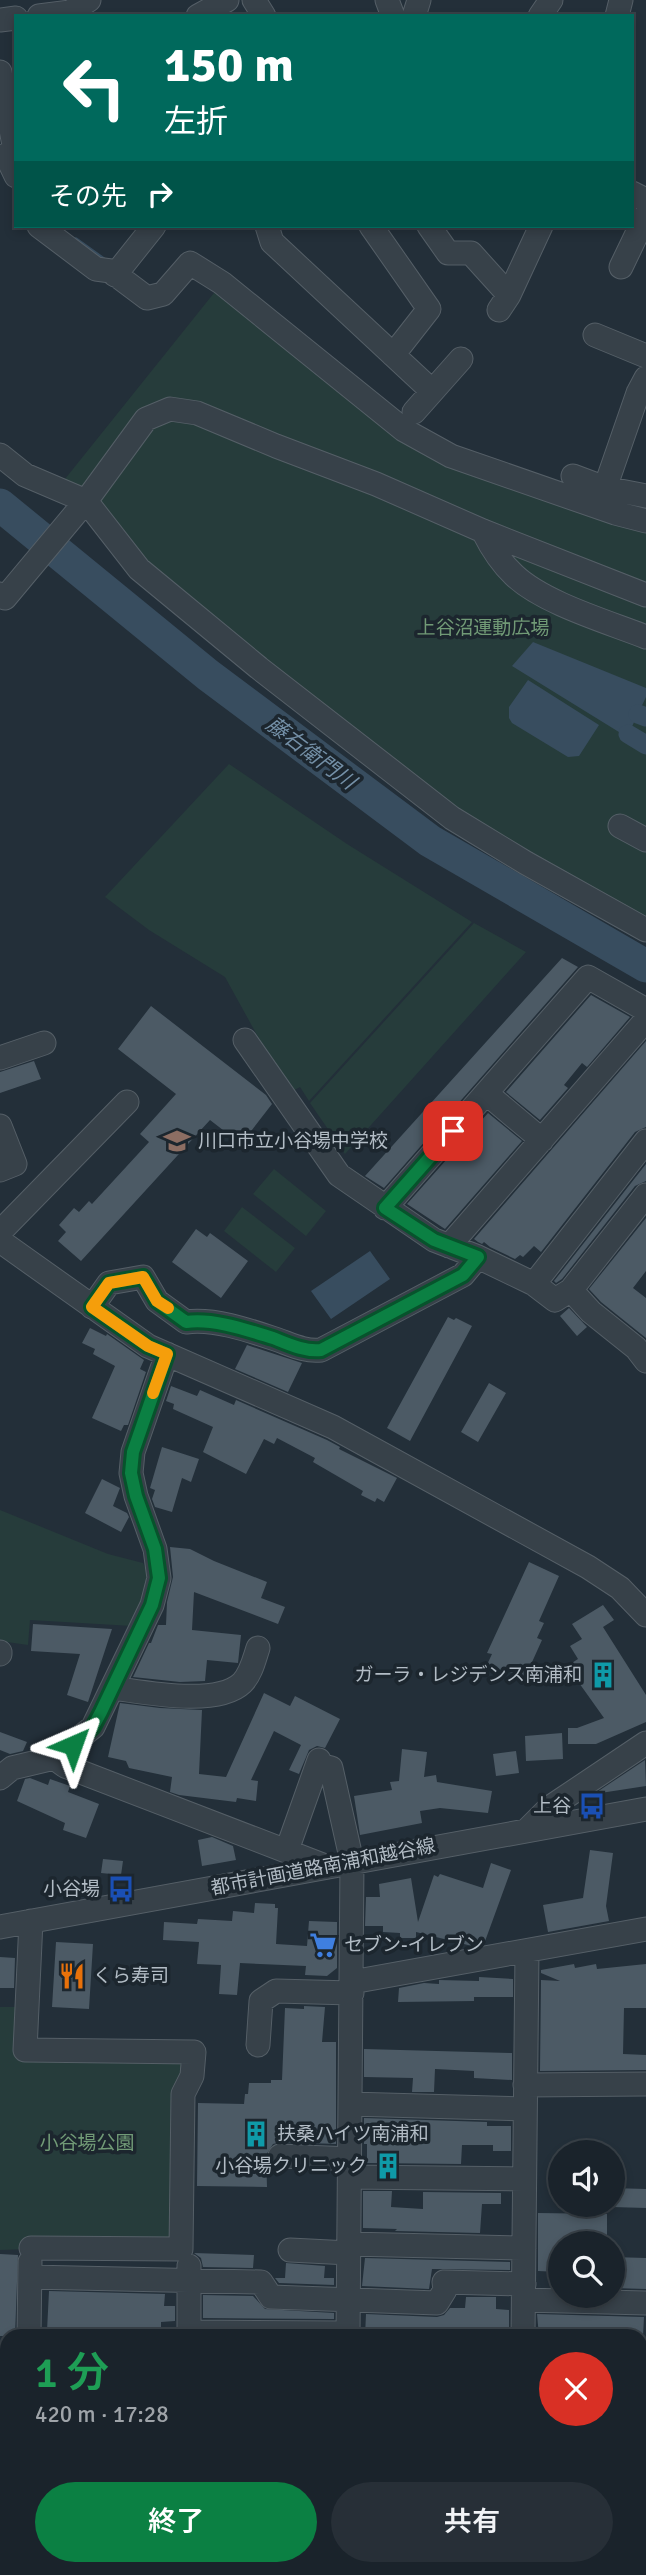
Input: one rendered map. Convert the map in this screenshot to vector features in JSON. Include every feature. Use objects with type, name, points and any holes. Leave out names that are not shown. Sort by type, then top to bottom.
[{"type":"street","points":[[54,14],[70,12],[89,0]]},
{"type":"street","points":[[202,14],[227,0]]},
{"type":"street","points":[[0,72],[10,152]]},
{"type":"street","points":[[621,267],[646,215]]},
{"type":"street","points":[[48,228],[96,269],[115,275],[147,298],[163,294],[190,263],[222,283],[404,430],[452,456],[615,513],[646,521]]},
{"type":"street","points":[[115,275],[153,228]]},
{"type":"street","points":[[268,228],[272,242],[432,391]]},
{"type":"street","points":[[373,228],[429,309],[393,355]]},
{"type":"street","points":[[430,228],[448,253],[471,253],[504,303],[540,228]]},
{"type":"street","points":[[595,335],[646,356]]},
{"type":"street","points":[[414,412],[461,359]]},
{"type":"street","points":[[605,488],[638,415],[646,378]]},
{"type":"street","points":[[0,594],[5,598],[86,501],[146,419],[170,409],[197,413],[646,595]]},
{"type":"street","points":[[0,454],[25,475],[86,501],[139,569],[259,668],[452,818],[646,930]]},
{"type":"street","points":[[573,476],[605,488],[646,496]]},
{"type":"street","points":[[483,531],[494,553],[516,577],[554,600],[646,637]]},
{"type":"street","points":[[620,827],[646,840]]},
{"type":"street","points":[[385,1208],[589,977],[646,1010]]},
{"type":"street","points":[[449,1246],[646,1020]]},
{"type":"street","points":[[245,1040],[339,1175],[434,1240],[478,1257],[534,1284],[555,1300],[571,1290],[646,1195]]},
{"type":"street","points":[[0,1058],[44,1043]]},
{"type":"street","points":[[486,1093],[542,1140]]},
{"type":"street","points":[[0,1232],[127,1102]]},
{"type":"street","points":[[0,1126],[15,1164],[0,1170]]},
{"type":"street","points":[[534,1284],[646,1141]]},
{"type":"street","points":[[0,1241],[148,1346],[345,1434],[588,1567],[620,1588],[646,1615]]},
{"type":"street","points":[[92,1307],[109,1283],[143,1277],[157,1301],[186,1322],[200,1320],[267,1336],[312,1351],[321,1350],[463,1275],[478,1257]]},
{"type":"street","points":[[571,1290],[591,1312],[643,1348]]},
{"type":"street","points":[[0,1778],[12,1768],[54,1758],[93,1727],[152,1605],[159,1578],[155,1549],[136,1496],[131,1473],[133,1452],[167,1354]]},
{"type":"street","points":[[113,1688],[172,1694],[227,1693],[243,1682],[258,1648]]},
{"type":"street","points":[[528,1829],[549,1808],[646,1743]]},
{"type":"street","points":[[54,1758],[65,1766],[130,1792],[325,1866]]},
{"type":"street","points":[[287,1850],[319,1763],[331,1768],[352,1862],[348,2329]]},
{"type":"street","name":"都市計画道路南浦和越谷線","points":[[0,1927],[646,1809]]},
{"type":"street","points":[[31,1921],[25,2050],[194,2052],[192,2076],[183,2094],[181,2249],[189,2258],[189,2329]]},
{"type":"street","points":[[258,2045],[261,2001],[276,1992],[352,1988],[646,1929]]},
{"type":"street","points":[[523,2329],[527,1951]]},
{"type":"street","points":[[525,2085],[646,2084]]},
{"type":"street","points":[[350,2104],[525,2109]]},
{"type":"street","points":[[279,2155],[350,2168],[524,2179]]},
{"type":"street","points":[[29,2329],[31,2244],[181,2249]]},
{"type":"street","points":[[290,2250],[524,2248]]},
{"type":"street","points":[[30,2277],[261,2281],[271,2297],[436,2303],[445,2290],[444,2282],[646,2303]]},
{"type":"green space","name":"上谷沼運動広場","points":[[222,283],[404,430],[646,514],[646,924],[478,824],[143,564],[104,510],[65,479]]},
{"type":"green space","points":[[229,764],[347,844],[472,922],[309,1101],[300,1087],[289,1093],[225,977],[149,930],[105,897]]},
{"type":"green space","points":[[474,923],[526,952],[345,1154],[310,1103]]},
{"type":"green space","points":[[274,1169],[326,1211],[306,1236],[253,1194]]},
{"type":"green space","points":[[242,1207],[295,1248],[276,1272],[224,1231]]},
{"type":"green space","points":[[0,1510],[108,1554],[143,1563],[150,1578],[132,1626],[30,1620],[28,1645],[0,1641]]},
{"type":"green space","name":"小谷場公園","points":[[0,2007],[17,2007],[16,2055],[187,2061],[172,2244],[0,2250]]},
{"type":"water","points":[[533,642],[646,688],[646,697],[627,737],[512,666]]},
{"type":"water","points":[[528,680],[599,725],[579,756],[568,757],[512,723],[509,707]]},
{"type":"water","points":[[370,1251],[390,1279],[331,1319],[311,1291]]},
{"type":"building","points":[[562,958],[578,967],[384,1188],[365,1176]]},
{"type":"building","points":[[591,995],[630,1017],[587,1067],[582,1063],[564,1085],[568,1088],[540,1120],[506,1092]]},
{"type":"building","points":[[151,1006],[266,1095],[272,1104],[241,1144],[210,1120],[81,1261],[58,1241],[66,1232],[59,1225],[74,1208],[79,1212],[89,1201],[92,1204],[149,1142],[140,1134],[176,1094],[118,1049]]},
{"type":"building","points":[[646,1041],[646,1127],[635,1132],[541,1252],[534,1246],[523,1257],[520,1255],[515,1259],[474,1239]]},
{"type":"building","points":[[34,1061],[41,1079],[0,1093],[0,1072]]},
{"type":"building","points":[[488,1113],[522,1141],[445,1229],[407,1204]]},
{"type":"building","points":[[646,1164],[646,1181],[635,1186],[562,1279],[556,1283],[554,1281]]},
{"type":"building","points":[[646,1218],[646,1271],[633,1288],[646,1298],[646,1338],[589,1289]]},
{"type":"building","points":[[196,1229],[207,1237],[210,1233],[248,1261],[221,1298],[172,1262]]},
{"type":"building","points":[[569,1308],[587,1327],[577,1336],[560,1316]]},
{"type":"building","points":[[448,1317],[472,1326],[410,1441],[387,1428]]},
{"type":"building","points":[[90,1328],[106,1336],[107,1334],[144,1360],[140,1369],[146,1372],[128,1425],[124,1425],[121,1431],[92,1418],[115,1366],[93,1354],[95,1349],[82,1343]]},
{"type":"building","points":[[247,1345],[302,1363],[288,1392],[235,1369]]},
{"type":"building","points":[[489,1383],[506,1393],[478,1442],[461,1432]]},
{"type":"building","points":[[171,1386],[197,1396],[200,1390],[234,1405],[236,1400],[327,1440],[340,1447],[339,1449],[397,1478],[384,1502],[377,1498],[375,1502],[361,1495],[363,1491],[313,1462],[315,1458],[277,1438],[274,1444],[264,1439],[246,1474],[203,1452],[213,1427],[173,1409],[174,1404],[166,1401]]},
{"type":"building","points":[[162,1447],[199,1459],[191,1482],[182,1478],[172,1512],[155,1507],[152,1499],[155,1490],[150,1488]]},
{"type":"building","points":[[102,1479],[120,1488],[113,1506],[127,1513],[129,1517],[121,1532],[85,1513]]},
{"type":"building","points":[[170,1547],[190,1549],[267,1582],[261,1598],[285,1607],[278,1624],[194,1592],[192,1630],[241,1635],[238,1663],[207,1660],[205,1681],[180,1682],[133,1677],[158,1625],[166,1625],[167,1602],[173,1577]]},
{"type":"building","points":[[529,1562],[559,1576],[539,1621],[544,1623],[537,1638],[542,1640],[528,1671],[524,1678],[507,1671],[504,1678],[485,1669],[492,1654],[487,1653]]},
{"type":"building","name":"ガーラ・レジデンス南浦和","points":[[603,1605],[614,1620],[603,1627],[646,1695],[646,1722],[596,1744],[568,1744],[568,1728],[577,1728],[604,1718],[567,1666],[578,1659],[570,1646],[582,1639],[572,1624]]},
{"type":"building","points":[[33,1624],[112,1629],[88,1702],[67,1695],[80,1654],[31,1651]]},
{"type":"building","points":[[264,1693],[290,1706],[295,1696],[340,1719],[325,1748],[317,1746],[309,1750],[299,1774],[289,1770],[301,1745],[274,1731],[251,1780],[258,1781],[256,1801],[237,1798],[236,1802],[179,1795],[170,1792],[172,1777],[129,1768],[126,1761],[108,1757],[120,1703],[202,1710],[199,1774],[226,1777]]},
{"type":"building","points":[[0,1732],[27,1742],[23,1751],[10,1754],[0,1750]]},
{"type":"building","points":[[562,1733],[563,1759],[526,1761],[525,1736]]},
{"type":"building","points":[[402,1749],[427,1752],[424,1777],[436,1775],[437,1782],[492,1791],[488,1813],[440,1808],[420,1811],[422,1823],[360,1835],[354,1796],[392,1790],[390,1782],[399,1781]]},
{"type":"building","points":[[516,1751],[519,1773],[496,1776],[493,1754]]},
{"type":"building","points":[[645,1760],[646,1786],[594,1794]]},
{"type":"building","points":[[30,1778],[48,1785],[50,1779],[70,1786],[68,1792],[99,1804],[86,1838],[63,1830],[65,1823],[17,1801],[25,1779]]},
{"type":"building","points":[[212,1837],[233,1846],[236,1860],[202,1866],[198,1840]]},
{"type":"building","points":[[590,1850],[613,1853],[606,1906],[609,1921],[548,1932],[543,1905],[583,1898]]},
{"type":"building","points":[[103,1859],[123,1861],[121,1875],[101,1873]]},
{"type":"building","points":[[491,1863],[511,1870],[484,1944],[472,1946],[416,1932],[416,1938],[400,1938],[400,1933],[383,1932],[383,1926],[365,1926],[366,1897],[380,1897],[379,1884],[411,1878],[418,1922],[434,1875],[438,1877],[440,1874],[483,1888]]},
{"type":"building","points":[[255,1903],[275,1904],[275,1908],[278,1908],[276,1944],[307,1946],[309,1921],[337,1922],[337,1968],[327,1976],[305,1975],[306,1966],[240,1963],[237,1995],[219,1994],[221,1965],[197,1964],[199,1942],[163,1940],[164,1922],[197,1924],[198,1919],[232,1921],[233,1911],[254,1913]]},
{"type":"building","name":"くら寿司","points":[[56,1942],[93,1944],[89,2009],[52,2007]]},
{"type":"building","points":[[0,1957],[15,1958],[14,1988],[0,1988]]},
{"type":"building","points":[[574,1964],[575,1968],[596,1964],[597,1969],[646,1964],[646,2008],[624,2008],[623,2054],[646,2055],[646,2070],[540,2071],[541,1980],[560,1981],[541,1973],[541,1970]]},
{"type":"building","points":[[479,1977],[513,1979],[513,1997],[474,1997],[474,2001],[398,2002],[399,1988],[424,1983],[439,1984],[439,1980],[479,1981]]},
{"type":"building","points":[[304,2006],[325,2007],[322,2042],[336,2042],[336,2144],[273,2144],[266,2155],[267,2187],[197,2186],[198,2103],[244,2104],[249,2083],[282,2080],[285,2008],[304,2009]]},
{"type":"building","points":[[364,2049],[512,2053],[512,2080],[474,2078],[474,2071],[435,2069],[434,2092],[412,2092],[413,2078],[364,2077]]},
{"type":"building","points":[[364,2118],[487,2122],[487,2126],[511,2126],[511,2151],[493,2151],[493,2145],[462,2145],[461,2164],[367,2163]]},
{"type":"building","points":[[625,2188],[646,2189],[646,2208],[625,2207]]},
{"type":"building","points":[[363,2191],[392,2191],[391,2207],[423,2209],[423,2192],[501,2193],[501,2204],[482,2204],[480,2233],[363,2228]]},
{"type":"building","points":[[538,2213],[548,2213],[548,2217],[607,2217],[607,2231],[548,2231],[548,2271],[538,2271]]},
{"type":"building","points":[[194,2253],[254,2255],[253,2268],[203,2267],[201,2258]]},
{"type":"building","points":[[0,2254],[18,2255],[15,2329],[0,2329]]},
{"type":"building","points":[[625,2257],[646,2258],[646,2289],[625,2288]]},
{"type":"building","points":[[365,2258],[510,2262],[510,2270],[432,2269],[429,2289],[362,2286]]},
{"type":"building","points":[[286,2263],[325,2266],[324,2278],[334,2278],[334,2285],[279,2283],[275,2278],[285,2278]]},
{"type":"building","points":[[49,2291],[165,2294],[164,2306],[175,2306],[175,2321],[161,2322],[161,2329],[47,2329]]},
{"type":"building","points":[[203,2295],[253,2296],[265,2309],[334,2313],[334,2319],[203,2318]]},
{"type":"building","points":[[466,2297],[496,2297],[496,2309],[509,2310],[509,2329],[365,2329],[366,2314],[437,2317],[444,2315],[450,2308],[465,2308]]},
{"type":"building","points":[[537,2314],[644,2317],[643,2329],[538,2329]]},
{"type":"waterway","points":[[76,240],[108,263]]},
{"type":"waterway","name":"藤右衛門川","points":[[0,505],[208,675],[430,841],[646,966]]},
{"type":"waterway","points":[[638,714],[646,717]]},
{"type":"waterway","points":[[628,734],[646,745]]},
{"type":"slow traffic","points":[[153,1393],[167,1354],[148,1346],[92,1307],[109,1283],[143,1277],[157,1301],[168,1308]]},
{"type":"place","name":"川口市立小谷場中学校","points":[[177,1141]]},
{"type":"place","name":"ガーラ・レジデンス南浦和","points":[[603,1675]]},
{"type":"place","name":"上谷","points":[[592,1806]]},
{"type":"place","name":"小谷場","points":[[121,1889]]},
{"type":"place","name":"セブン-イレブン","points":[[323,1945]]},
{"type":"place","name":"くら寿司","points":[[72,1976]]},
{"type":"place","name":"扶桑ハイツ南浦和","points":[[256,2134]]},
{"type":"place","name":"小谷場クリニック","points":[[388,2166]]},
{"type":"route","points":[[73,1745],[93,1727],[101,1712],[152,1605],[159,1578],[155,1549],[136,1496],[131,1473],[133,1452],[167,1354],[148,1346],[92,1307],[109,1283],[143,1277],[157,1301],[186,1322],[200,1320],[267,1336],[312,1351],[321,1350],[463,1275],[478,1257],[434,1240],[385,1208],[453,1131]]}]
